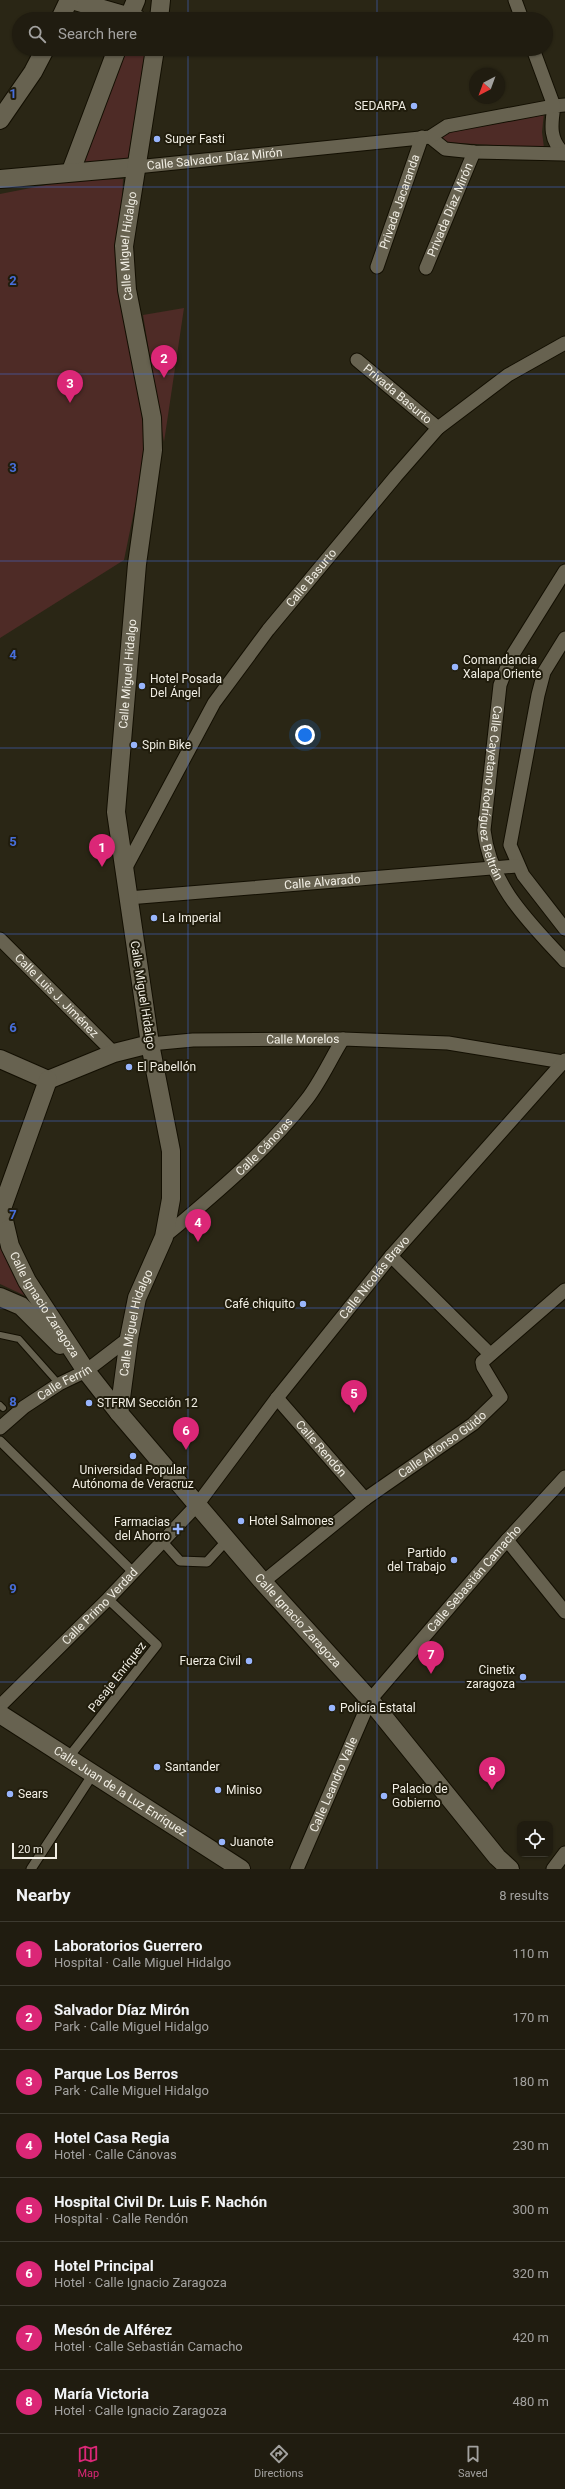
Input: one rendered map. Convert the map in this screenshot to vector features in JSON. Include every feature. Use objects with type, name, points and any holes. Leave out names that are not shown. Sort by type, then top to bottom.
[{"type":"main road","points":[[64,12],[70,0],[111,12]]},
{"type":"main road","points":[[133,12],[136,0]]},
{"type":"main road","points":[[160,12],[161,0]]},
{"type":"main road","points":[[0,120],[33,72],[41,56]]},
{"type":"main road","points":[[71,171],[113,56]]},
{"type":"main road","name":"Calle Miguel Hidalgo","points":[[119,1413],[129,1338],[137,1298],[164,1237],[171,1199],[171,1151],[150,1044],[116,812],[136,564],[153,450],[152,418],[127,290],[124,246],[154,56]]},
{"type":"main road","name":"Calle Salvador Díaz Mirón","points":[[0,179],[71,171],[136,166]]},
{"type":"main road","name":"Calle Morelos","points":[[48,1080],[114,1053],[150,1044]]},
{"type":"main road","points":[[0,1058],[48,1080],[1,1213]]},
{"type":"main road","name":"Calle Ignacio Zaragoza","points":[[1,1213],[10,1246],[27,1281],[86,1370],[119,1413],[262,1582],[370,1700],[497,1857],[510,1869]]},
{"type":"main road","name":"Calle Ignacio Zaragoza","points":[[0,1297],[21,1306],[86,1370]]},
{"type":"main road","name":"Calle Juan de la Luz Enríquez","points":[[0,1714],[241,1869]]},
{"type":"street","points":[[515,0],[519,12]]},
{"type":"street","points":[[536,56],[560,106],[551,125],[554,142],[565,154]]},
{"type":"street","name":"Calle Salvador Díaz Mirón","points":[[136,166],[426,137],[447,126],[560,106]]},
{"type":"street","points":[[426,137],[445,149],[474,152],[565,154]]},
{"type":"street","name":"Privada Jacaranda","points":[[377,267],[426,137]]},
{"type":"street","name":"Privada Díaz Mirón","points":[[426,268],[474,152]]},
{"type":"street","name":"Calle Basurto","points":[[124,872],[214,703],[268,630],[438,428],[508,375],[565,343]]},
{"type":"street","name":"Privada Basurto","points":[[357,360],[438,428]]},
{"type":"street","name":"Calle Cayetano Rodríguez Beltrán","points":[[565,571],[510,659],[500,685],[484,830],[486,850],[493,870],[502,886],[536,929],[565,961]]},
{"type":"street","name":"Calle Cayetano Rodríguez Beltrán","points":[[565,638],[544,672],[538,695],[510,844],[517,866],[565,929]]},
{"type":"street","name":"Calle Alvarado","points":[[128,898],[493,870],[517,866]]},
{"type":"street","name":"Calle Luis J. Jiménez","points":[[0,939],[114,1053]]},
{"type":"street","name":"Calle Morelos","points":[[150,1044],[193,1040],[343,1038],[448,1043],[564,1061]]},
{"type":"street","name":"Calle Cánovas","points":[[164,1237],[273,1139],[308,1098],[343,1038]]},
{"type":"street","name":"Calle Nicolás Bravo","points":[[197,1505],[277,1398],[391,1256],[564,1061]]},
{"type":"street","points":[[391,1256],[490,1354],[565,1290]]},
{"type":"street","name":"Calle Ferrín","points":[[0,1428],[24,1407],[59,1384],[86,1370],[129,1338]]},
{"type":"street","name":"Calle Alfonso Güido","points":[[262,1582],[365,1499],[473,1424],[501,1397],[483,1367],[482,1362],[490,1354]]},
{"type":"street","name":"Calle Rendón","points":[[277,1398],[365,1499]]},
{"type":"street","points":[[0,1441],[133,1572]]},
{"type":"street","name":"Calle Sebastián Camacho","points":[[370,1700],[507,1540],[565,1477]]},
{"type":"street","name":"Calle Primo Verdad","points":[[0,1706],[108,1599],[197,1505]]},
{"type":"street","points":[[163,1542],[180,1561],[207,1562],[228,1540]]},
{"type":"street","points":[[507,1540],[565,1612]]},
{"type":"street","name":"Pasaje Enríquez","points":[[68,1758],[157,1645],[108,1599]]},
{"type":"street","name":"Calle Leandro Valle","points":[[297,1869],[370,1700]]},
{"type":"street","points":[[31,1869],[93,1774]]},
{"type":"street","points":[[553,1869],[565,1853]]},
{"type":"lane","points":[[0,1335],[19,1340],[59,1384]]},
{"type":"shaded area","points":[[123,56],[144,56],[128,159],[82,165]]},
{"type":"shaded area","points":[[544,113],[542,132],[544,148],[441,142],[438,135]]},
{"type":"shaded area","points":[[123,179],[119,273],[147,448],[124,560],[0,638],[0,194],[71,180]]},
{"type":"shaded area","points":[[184,308],[164,442],[143,315]]},
{"type":"shaded area","points":[[0,1232],[30,1298],[0,1284]]},
{"type":"place","name":"SEDARPA","points":[[414,106]]},
{"type":"place","name":"Super Fasti","points":[[157,139]]},
{"type":"place","name":"Salvador Díaz Mirón","points":[[164,378]]},
{"type":"place","name":"Parque Los Berros","points":[[70,403]]},
{"type":"place","name":"Comandancia Xalapa Oriente","points":[[455,667]]},
{"type":"place","name":"Hotel Posada Del Ángel","points":[[142,686]]},
{"type":"place","name":"Spin Bike","points":[[134,745]]},
{"type":"place","name":"Laboratorios Guerrero","points":[[102,867]]},
{"type":"place","name":"La Imperial","points":[[154,918]]},
{"type":"place","name":"El Pabellón","points":[[129,1067]]},
{"type":"place","name":"Hotel Casa Regia","points":[[198,1242]]},
{"type":"place","name":"Café chiquito","points":[[303,1304]]},
{"type":"place","name":"STFRM Sección 12","points":[[89,1403]]},
{"type":"place","name":"Hospital Civil Dr. Luis F. Nachón","points":[[354,1413]]},
{"type":"place","name":"Hotel Principal","points":[[186,1450]]},
{"type":"place","name":"Universidad Popular Autónoma de Veracruz","points":[[133,1456]]},
{"type":"place","name":"Hotel Salmones","points":[[241,1521]]},
{"type":"place","name":"Farmacias del Ahorro","points":[[178,1529]]},
{"type":"place","name":"Partido del Trabajo","points":[[454,1560]]},
{"type":"place","name":"Fuerza Civil","points":[[249,1661]]},
{"type":"place","name":"Mesón de Alférez","points":[[431,1674]]},
{"type":"place","name":"Cinetix zaragoza","points":[[523,1677]]},
{"type":"place","name":"Policía Estatal","points":[[332,1708]]},
{"type":"place","name":"Santander","points":[[157,1767]]},
{"type":"place","name":"Miniso","points":[[218,1790]]},
{"type":"place","name":"María Victoria","points":[[492,1790]]},
{"type":"place","name":"Sears","points":[[10,1794]]},
{"type":"place","name":"Palacio de Gobierno","points":[[384,1796]]},
{"type":"place","name":"Juanote","points":[[222,1842]]}]
